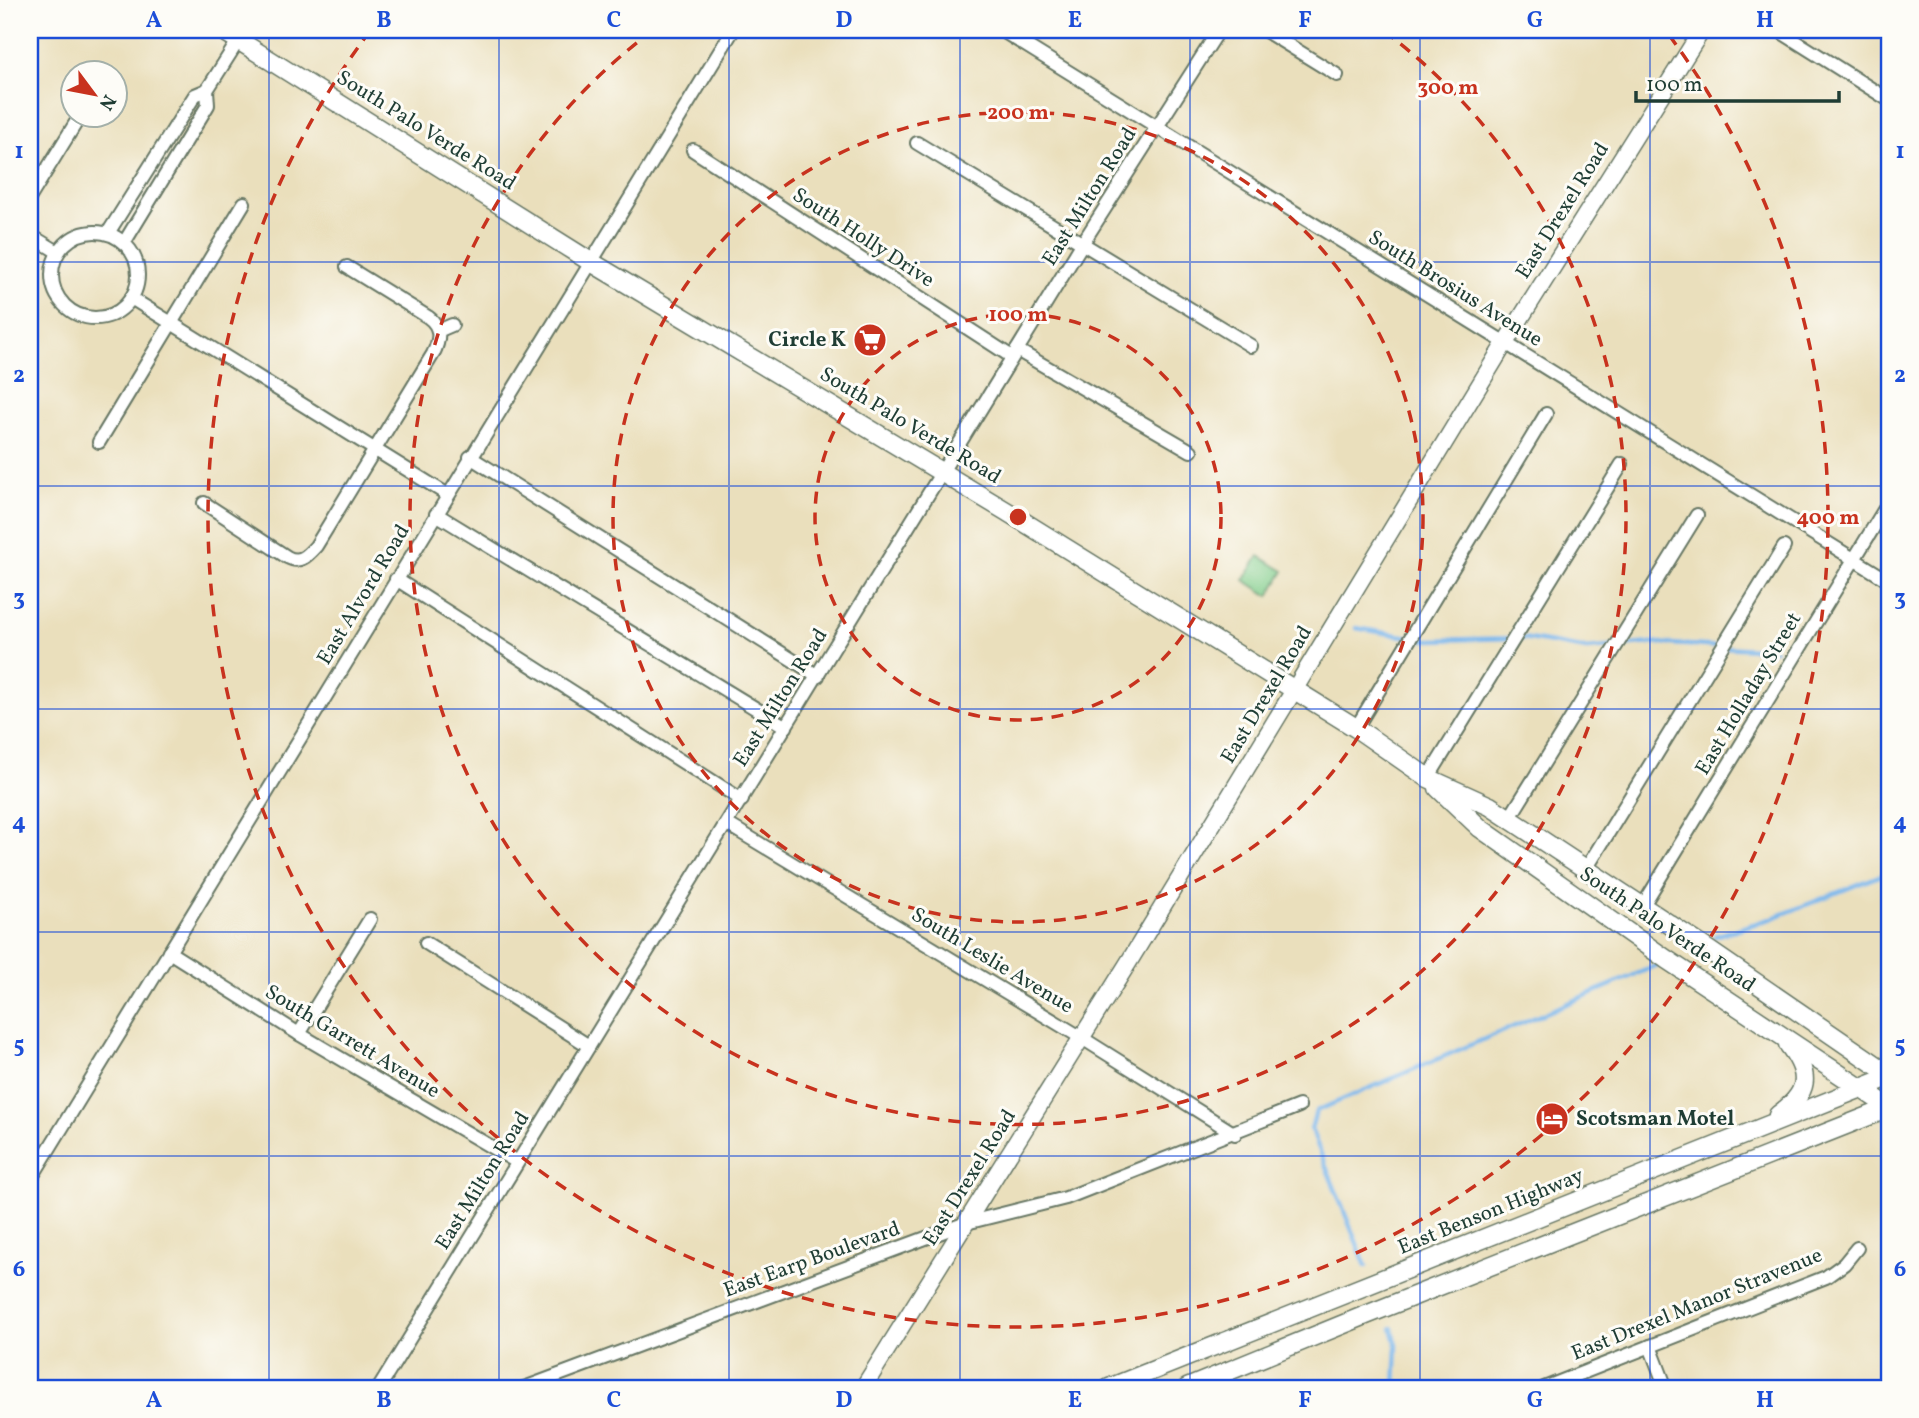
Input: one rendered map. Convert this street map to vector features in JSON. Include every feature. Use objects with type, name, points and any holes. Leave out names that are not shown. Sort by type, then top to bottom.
[{"type":"main road","name":"South Palo Verde Road","points":[[222,30],[242,35],[591,261],[942,472],[1356,729],[1428,778],[1480,828],[1666,959],[1889,1108]]},
{"type":"main road","name":"South Palo Verde Road","points":[[1428,778],[1490,806],[1889,1076]]},
{"type":"main road","points":[[1744,1136],[1794,1104],[1802,1092],[1805,1077],[1799,1058],[1782,1035]]},
{"type":"main road","name":"East Benson Highway","points":[[1109,1388],[1863,1089],[1889,1076]]},
{"type":"main road","points":[[1187,1388],[1889,1108]]},
{"type":"street","name":"East Alvord Road","points":[[30,1180],[733,30]]},
{"type":"street","name":"South Brosius Avenue","points":[[1001,30],[1889,581]]},
{"type":"street","name":"East Milton Road","points":[[379,1388],[1082,244],[1219,30]]},
{"type":"street","points":[[1264,30],[1337,75]]},
{"type":"street","name":"East Drexel Road","points":[[866,1386],[1295,691],[1505,343],[1702,30]]},
{"type":"street","points":[[1778,30],[1889,100]]},
{"type":"street","points":[[108,233],[195,95],[207,90],[242,35]]},
{"type":"street","points":[[124,243],[208,104],[207,90]]},
{"type":"street","points":[[30,197],[71,130]]},
{"type":"street","points":[[918,143],[1251,346]]},
{"type":"street","name":"South Holly Drive","points":[[693,150],[1015,353],[1191,451]]},
{"type":"street","points":[[99,442],[244,203]]},
{"type":"street","points":[[94,231],[108,233],[124,243],[133,255],[138,269],[137,284],[131,298],[111,315],[85,317],[72,312],[62,303],[55,291],[53,265],[58,252],[80,234],[94,231]]},
{"type":"street","points":[[30,234],[58,252]]},
{"type":"street","points":[[204,503],[302,566],[375,450],[437,346],[438,331],[434,321],[347,267]]},
{"type":"street","points":[[131,298],[447,495]]},
{"type":"street","points":[[438,331],[452,325]]},
{"type":"street","points":[[1356,729],[1546,414]]},
{"type":"street","points":[[470,457],[818,676]]},
{"type":"street","points":[[1428,778],[1622,464]]},
{"type":"street","name":"East Holladay Street","points":[[1642,907],[1889,502]]},
{"type":"street","points":[[436,514],[786,727]]},
{"type":"street","points":[[1509,819],[1697,515]]},
{"type":"street","points":[[1586,869],[1784,547]]},
{"type":"street","points":[[396,579],[742,800]]},
{"type":"street","name":"South Leslie Avenue","points":[[727,824],[1082,1038],[1235,1134]]},
{"type":"street","points":[[299,1034],[370,919]]},
{"type":"street","points":[[426,943],[589,1046]]},
{"type":"street","name":"South Garrett Avenue","points":[[169,952],[299,1034],[517,1162]]},
{"type":"street","name":"East Earp Boulevard","points":[[524,1388],[966,1223],[1066,1198],[1299,1107]]},
{"type":"street","name":"East Drexel Manor Stravenue","points":[[1544,1388],[1826,1277],[1844,1265],[1857,1248]]},
{"type":"street","points":[[1650,1346],[1666,1388]]},
{"type":"green space","points":[[1259,556],[1284,571],[1269,596],[1244,580]]},
{"type":"waterway","points":[[1356,628],[1427,640],[1523,638],[1587,649],[1653,643],[1775,650]]},
{"type":"waterway","points":[[1715,936],[1773,918],[1889,872]]},
{"type":"waterway","points":[[1366,1266],[1311,1129],[1316,1111],[1660,964]]},
{"type":"waterway","points":[[1392,1328],[1397,1345],[1395,1388]]},
{"type":"place","name":"Circle K","points":[[870,340]]},
{"type":"place","name":"Scotsman Motel","points":[[1552,1119]]}]
